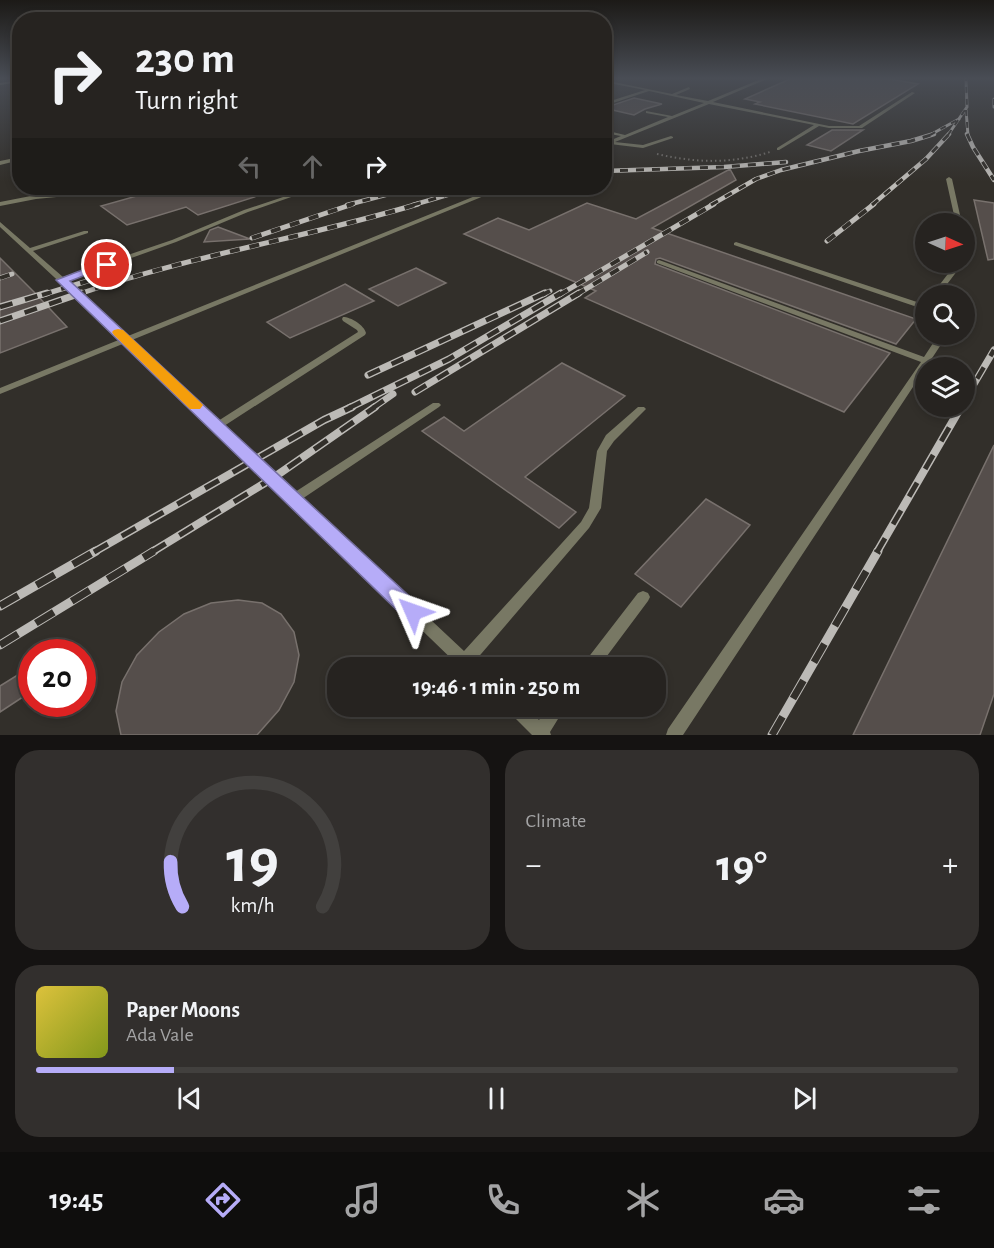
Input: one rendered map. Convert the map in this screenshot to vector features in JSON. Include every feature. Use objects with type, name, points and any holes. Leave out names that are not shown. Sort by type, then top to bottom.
[{"type":"lane","points":[[654,113],[673,117]]},
{"type":"lane","points":[[612,142],[682,113]]},
{"type":"lane","points":[[762,113],[818,125],[860,127],[882,113]]},
{"type":"lane","points":[[779,149],[818,125]]},
{"type":"lane","points":[[612,133],[626,136]]},
{"type":"lane","points":[[612,145],[642,147],[671,137]]},
{"type":"lane","points":[[949,179],[957,213]]},
{"type":"lane","points":[[0,204],[57,195]]},
{"type":"lane","points":[[62,280],[174,242],[246,211],[293,195]]},
{"type":"lane","points":[[0,391],[483,195]]},
{"type":"lane","points":[[0,224],[5,234],[28,250],[126,339],[461,657]]},
{"type":"lane","points":[[28,250],[86,232]]},
{"type":"lane","points":[[736,244],[915,304]]},
{"type":"lane","points":[[659,262],[916,357]]},
{"type":"lane","points":[[943,285],[952,273]]},
{"type":"lane","points":[[217,426],[362,333],[361,329],[346,319]]},
{"type":"lane","points":[[674,735],[915,379]]},
{"type":"lane","points":[[293,499],[436,405]]},
{"type":"lane","points":[[474,657],[585,525],[595,508],[602,451],[610,438],[641,409]]},
{"type":"lane","points":[[597,657],[643,597]]},
{"type":"lane","points":[[525,717],[542,733],[552,717]]},
{"type":"path","points":[[634,148],[680,160],[724,164],[779,149]]},
{"type":"building","points":[[801,113],[870,113],[853,124]]},
{"type":"building","points":[[832,130],[863,130],[831,151],[807,145]]},
{"type":"building","points":[[730,169],[736,180],[652,228],[915,320],[896,344],[660,258],[656,259],[655,264],[890,353],[844,412],[585,298],[596,291],[464,234],[498,218],[529,230],[587,203],[636,219]]},
{"type":"building","points":[[140,195],[260,195],[198,215],[186,207],[127,225],[101,206]]},
{"type":"building","points":[[974,200],[994,203],[994,259],[988,260]]},
{"type":"building","points":[[218,227],[250,239],[204,242],[210,230]]},
{"type":"building","points":[[0,258],[34,292],[67,327],[0,353]]},
{"type":"building","points":[[416,268],[446,283],[398,306],[369,289]]},
{"type":"building","points":[[345,284],[374,301],[290,338],[267,322]]},
{"type":"building","points":[[562,363],[625,396],[525,477],[576,512],[559,528],[422,431],[444,417],[464,431]]},
{"type":"building","points":[[994,445],[994,694],[980,735],[853,735]]},
{"type":"building","points":[[706,499],[750,525],[681,607],[635,574]]},
{"type":"building","points":[[238,600],[262,603],[281,614],[294,632],[299,655],[294,682],[279,710],[257,735],[121,735],[116,711],[122,682],[137,655],[159,632],[184,614],[211,603]]},
{"type":"building","points":[[18,675],[18,700],[0,712],[0,686]]},
{"type":"railway","points":[[959,119],[963,113]]},
{"type":"railway","points":[[966,113],[968,135]]},
{"type":"railway","points":[[930,135],[959,119]]},
{"type":"railway","points":[[948,135],[959,119]]},
{"type":"railway","points":[[711,205],[756,179],[781,170],[934,134]]},
{"type":"railway","points":[[872,205],[926,159],[949,134]]},
{"type":"railway","points":[[967,134],[994,180]]},
{"type":"railway","points":[[612,171],[724,167],[786,162]]},
{"type":"railway","points":[[347,205],[385,195]]},
{"type":"railway","points":[[413,205],[447,195]]},
{"type":"railway","points":[[252,238],[353,204]]},
{"type":"railway","points":[[76,295],[161,269],[418,204]]},
{"type":"railway","points":[[559,295],[714,204]]},
{"type":"railway","points":[[827,241],[874,204]]},
{"type":"railway","points":[[576,295],[647,252]]},
{"type":"railway","points":[[0,278],[12,274]]},
{"type":"railway","points":[[42,295],[94,279]]},
{"type":"railway","points":[[542,295],[550,291]]},
{"type":"railway","points":[[0,307],[47,293]]},
{"type":"railway","points":[[0,321],[81,293]]},
{"type":"railway","points":[[368,375],[545,293]]},
{"type":"railway","points":[[349,408],[449,359],[561,293]]},
{"type":"railway","points":[[415,392],[579,293]]},
{"type":"railway","points":[[975,382],[994,350]]},
{"type":"railway","points":[[373,408],[393,394]]},
{"type":"railway","points":[[94,552],[324,420],[352,407]]},
{"type":"railway","points":[[152,552],[273,478],[375,407]]},
{"type":"railway","points":[[877,552],[955,417]]},
{"type":"railway","points":[[0,606],[96,551]]},
{"type":"railway","points":[[0,645],[154,551]]},
{"type":"railway","points":[[772,735],[878,551]]},
{"type":"slow traffic","points":[[118,332],[195,405]]},
{"type":"route","points":[[107,265],[62,280],[413,612]]}]
